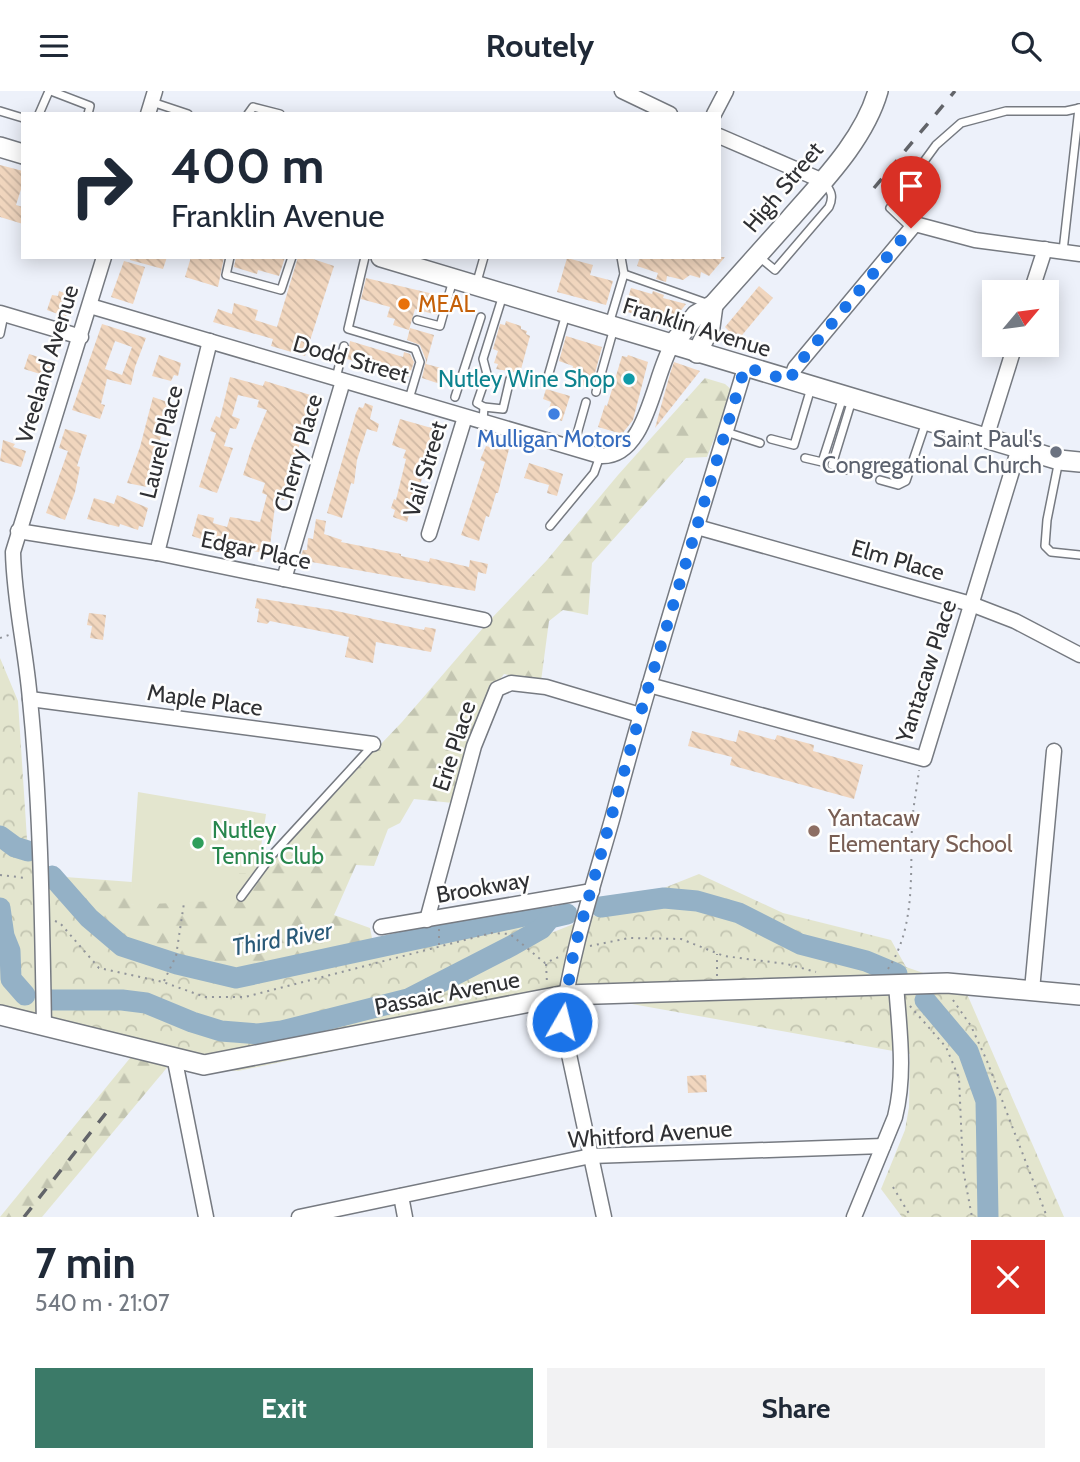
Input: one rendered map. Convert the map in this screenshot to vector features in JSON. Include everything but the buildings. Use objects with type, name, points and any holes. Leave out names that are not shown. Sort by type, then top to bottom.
[{"type":"street","points":[[622,91],[666,112]]},
{"type":"street","points":[[716,112],[726,91]]},
{"type":"street","name":"High Street","points":[[672,345],[696,315],[713,305],[824,181],[859,132],[875,103],[878,91]]},
{"type":"street","points":[[721,137],[824,181]]},
{"type":"street","points":[[0,147],[21,152]]},
{"type":"street","points":[[790,381],[795,368],[913,226],[975,240],[1080,254]]},
{"type":"street","points":[[1035,280],[1045,249]]},
{"type":"street","name":"Vreeland Avenue","points":[[44,1026],[40,835],[30,699],[14,580],[13,552],[103,259]]},
{"type":"street","name":"Franklin Avenue","points":[[393,259],[427,264],[453,279],[476,286],[1059,460],[1080,462]]},
{"type":"street","name":"High Street","points":[[697,353],[710,327],[713,305]]},
{"type":"street","name":"Dodd Street","points":[[90,306],[465,417],[483,414],[600,456]]},
{"type":"street","points":[[2,313],[81,337]]},
{"type":"street","name":"Laurel Place","points":[[157,553],[210,341]]},
{"type":"street","points":[[600,456],[610,457],[621,451],[641,428],[663,360],[672,345]]},
{"type":"street","points":[[986,438],[1011,357]]},
{"type":"street","points":[[604,1217],[557,996],[592,891],[640,715],[745,367]]},
{"type":"street","name":"Cherry Place","points":[[284,579],[339,379]]},
{"type":"street","name":"Vail Street","points":[[429,534],[465,417]]},
{"type":"street","name":"Yantacaw Place","points":[[649,685],[923,759],[1019,448]]},
{"type":"street","name":"Elm Place","points":[[697,527],[971,604],[1015,621],[1080,655]]},
{"type":"street","name":"Edgar Place","points":[[18,531],[157,553],[484,620]]},
{"type":"street","name":"Erie Place","points":[[433,924],[474,746],[497,689],[511,683],[546,687],[640,715]]},
{"type":"street","name":"Maple Place","points":[[30,699],[373,744]]},
{"type":"street","points":[[1032,990],[1054,751]]},
{"type":"street","name":"Brookway","points":[[381,927],[433,924],[592,891]]},
{"type":"street","points":[[854,1217],[895,1117],[900,1090],[902,1070],[893,975]]},
{"type":"street","name":"Passaic Avenue","points":[[0,1015],[204,1065],[557,996],[716,991],[893,975],[947,983],[1080,995]]},
{"type":"street","points":[[174,1056],[206,1217]]},
{"type":"street","name":"Whitford Avenue","points":[[299,1217],[592,1156],[883,1146]]},
{"type":"street","points":[[401,1196],[405,1217]]},
{"type":"lane","points":[[40,112],[50,91],[90,106],[88,112]]},
{"type":"lane","points":[[152,102],[182,112]]},
{"type":"lane","points":[[249,112],[253,107],[272,112]]},
{"type":"lane","points":[[913,226],[890,208],[936,145],[961,123],[1006,111],[1066,111],[1080,108],[1062,252]]},
{"type":"lane","points":[[0,111],[21,117]]},
{"type":"lane","points":[[230,259],[226,275],[281,290],[291,259]]},
{"type":"lane","points":[[365,259],[348,329],[415,349],[420,362],[409,400]]},
{"type":"lane","points":[[476,286],[483,259]]},
{"type":"lane","points":[[596,392],[624,274],[621,259]]},
{"type":"lane","points":[[624,274],[691,295],[713,305]]},
{"type":"lane","points":[[416,320],[440,326],[453,279]]},
{"type":"lane","points":[[503,294],[483,359],[487,374],[477,403],[483,414],[503,409],[510,379]]},
{"type":"lane","points":[[0,334],[2,313]]},
{"type":"lane","points":[[547,380],[566,313]]},
{"type":"lane","points":[[455,397],[481,317]]},
{"type":"lane","points":[[339,379],[344,346]]},
{"type":"lane","points":[[468,355],[483,359]]},
{"type":"lane","points":[[771,439],[794,445],[811,387]]},
{"type":"lane","points":[[805,458],[822,462],[847,398]]},
{"type":"lane","points":[[846,470],[832,465],[847,398]]},
{"type":"lane","points":[[573,448],[586,402]]},
{"type":"lane","points":[[880,480],[898,485],[906,481],[926,421]]},
{"type":"lane","points":[[726,432],[760,443]]},
{"type":"lane","points":[[550,526],[594,473],[600,456]]},
{"type":"lane","points":[[1059,460],[1045,546],[1051,552],[1080,555]]},
{"type":"lane","points":[[241,897],[272,855],[373,744]]},
{"type":"path","points":[[893,975],[910,895],[912,822],[921,758]]},
{"type":"path","points":[[0,875],[41,880]]},
{"type":"path","points":[[163,982],[176,956],[184,903]]},
{"type":"path","points":[[42,914],[60,923],[99,968],[163,982],[205,997],[245,997],[492,933],[510,934],[545,963],[557,996]]},
{"type":"path","points":[[433,924],[439,947]]},
{"type":"path","points":[[545,963],[574,950],[629,938],[665,937],[681,939],[717,954],[814,969],[819,975]]},
{"type":"path","points":[[716,991],[717,954]]},
{"type":"path","points":[[952,997],[971,1026],[987,1061],[1047,1217]]},
{"type":"path","points":[[907,1002],[946,1047],[959,1078],[963,1169],[972,1217]]},
{"type":"path","points":[[892,1187],[911,1217]]},
{"type":"green space","points":[[705,378],[725,384],[733,391],[707,457],[686,458],[592,563],[588,615],[563,610],[549,621],[541,681],[504,674],[491,691],[453,803],[414,799],[400,823],[388,829],[374,866],[356,865],[334,915],[370,928],[374,948],[236,978],[177,964],[122,946],[89,918],[52,876],[132,882],[131,905],[239,873],[258,873],[402,722]]},
{"type":"green space","points":[[0,658],[18,701],[27,839],[89,918],[122,946],[236,983],[524,917],[544,915],[551,933],[699,874],[783,913],[891,940],[906,967],[964,987],[1064,1217],[902,1217],[881,1189],[905,1130],[909,1107],[910,1054],[593,997],[238,1071],[170,1064],[0,1019]]},
{"type":"green space","name":"Nutley Tennis Club","points":[[138,792],[266,814],[257,873],[239,873],[236,900],[130,905]]},
{"type":"green space","points":[[135,1052],[170,1064],[42,1217],[0,1217]]},
{"type":"waterway","name":"Third River","points":[[0,836],[15,847],[28,851]]},
{"type":"waterway","name":"Third River","points":[[52,876],[89,918],[122,946],[177,964],[236,978],[524,916],[543,913],[550,918]]},
{"type":"waterway","name":"Third River","points":[[601,907],[664,898],[697,901],[739,913],[800,944],[866,961],[897,974]]},
{"type":"waterway","name":"Third River","points":[[0,908],[4,936],[10,951],[11,979],[25,995]]},
{"type":"waterway","name":"Third River","points":[[51,1000],[122,1000],[146,1003],[221,1031],[258,1034],[282,1031],[408,999],[513,945],[541,929],[550,918],[567,914]]},
{"type":"waterway","name":"Third River","points":[[925,1000],[968,1051],[986,1101],[988,1217]]},
{"type":"railway","points":[[874,188],[955,91]]},
{"type":"railway","points":[[24,1217],[106,1113]]},
{"type":"place","name":"MEAL","points":[[404,304]]},
{"type":"place","name":"Nutley Wine Shop","points":[[629,379]]},
{"type":"place","name":"Mulligan Motors","points":[[554,414]]},
{"type":"place","name":"Saint Paul's Congregational Church","points":[[1056,452]]},
{"type":"place","name":"Yantacaw Elementary School","points":[[814,831]]},
{"type":"place","name":"Nutley Tennis Club","points":[[198,843]]},
{"type":"route","points":[[562,1022],[574,950],[640,715],[745,367],[790,381],[795,368],[911,228]]}]
